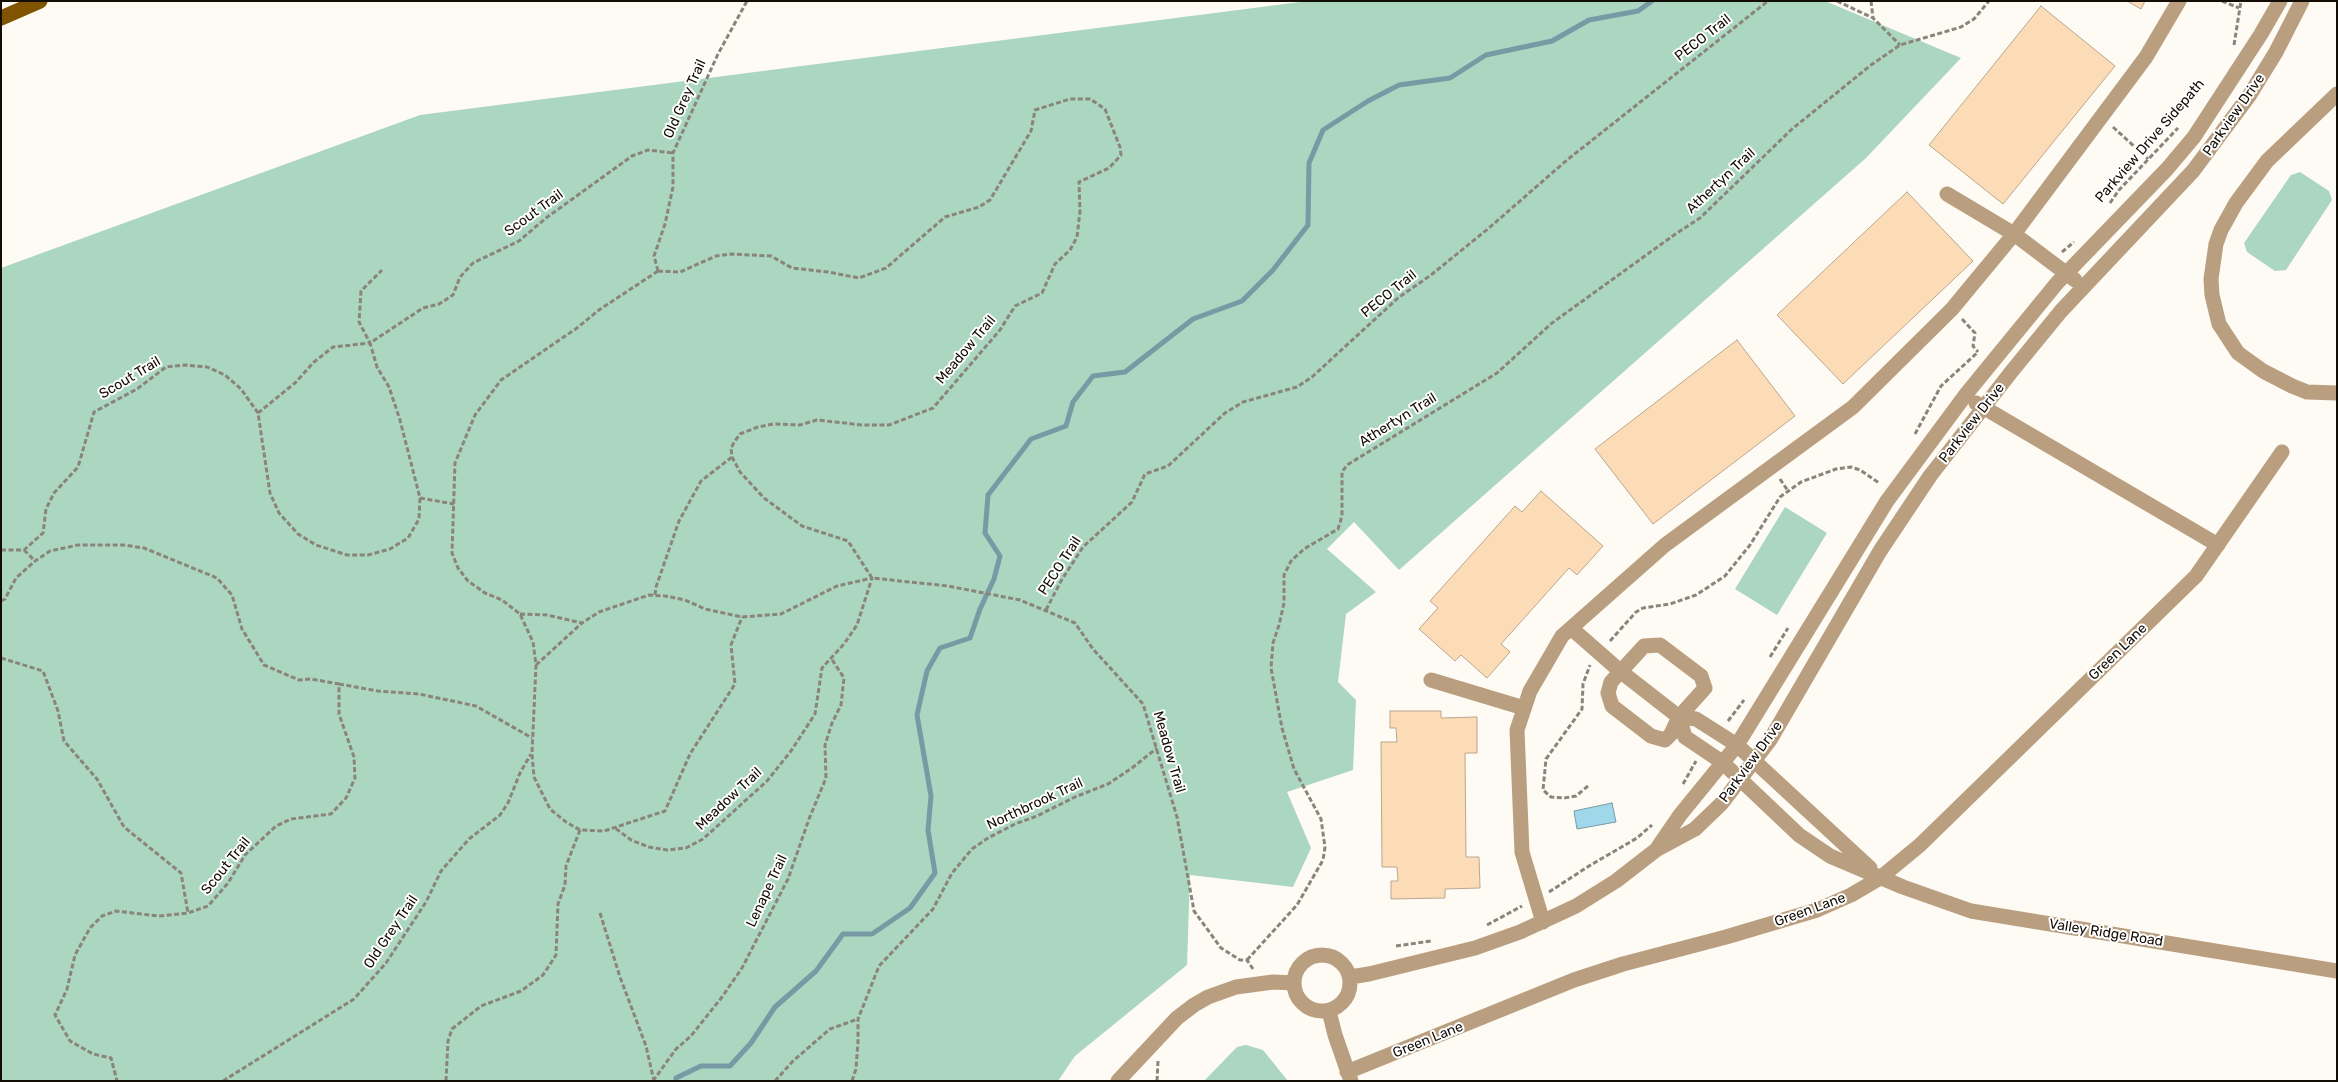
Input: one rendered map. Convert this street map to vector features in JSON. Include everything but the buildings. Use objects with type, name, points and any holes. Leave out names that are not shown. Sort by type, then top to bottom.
[{"type":"main road","points":[[1,18],[40,1]]},
{"type":"street","points":[[1543,922],[1522,852],[1517,730],[1530,691],[1562,636],[1665,544],[1853,407],[1952,309],[2014,234],[2146,57],[2179,1]]},
{"type":"street","name":"Parkview Drive","points":[[1656,850],[1680,815],[1736,745],[1887,501],[1965,396],[2066,273],[2167,169],[2194,137],[2261,34],[2280,1]]},
{"type":"street","name":"Parkview Drive","points":[[1350,977],[1476,948],[1543,922],[1576,906],[1616,881],[1656,850],[1695,829],[1722,803],[1754,761],[1785,715],[1840,616],[1880,551],[1930,476],[2061,311],[2193,171],[2216,142],[2262,74],[2302,1]]},
{"type":"street","points":[[2337,94],[2268,161],[2236,203],[2221,230],[2216,244],[2211,280],[2212,295],[2219,324],[2238,353],[2262,371],[2292,386],[2307,392],[2337,393]]},
{"type":"street","points":[[1947,194],[2014,234],[2083,287]]},
{"type":"street","points":[[1965,396],[2218,545]]},
{"type":"street","name":"Green Lane","points":[[1349,1076],[1574,980],[1622,964],[1726,937],[1817,910],[1851,895],[1880,878],[1920,845],[2196,576],[2282,452]]},
{"type":"street","points":[[1571,628],[1620,671],[1679,717]]},
{"type":"street","points":[[1660,645],[1701,676],[1705,688],[1679,717],[1671,734],[1665,740],[1652,736],[1612,706],[1608,692],[1611,682],[1644,646],[1660,645]]},
{"type":"street","points":[[1431,680],[1524,708]]},
{"type":"street","name":"Valley Ridge Road","points":[[1880,878],[1736,745],[1696,719],[1679,717],[1685,737],[1722,762],[1799,835],[1830,856],[1880,878],[1971,911],[2337,971]]},
{"type":"street","points":[[1317,955],[1335,958],[1343,963],[1350,977],[1349,993],[1344,1001],[1329,1011],[1316,1011],[1307,1008],[1295,992],[1294,983],[1300,966],[1307,959],[1317,955]]},
{"type":"street","points":[[1118,1081],[1177,1018],[1194,1004],[1236,987],[1272,982],[1294,983]]},
{"type":"street","points":[[1329,1011],[1349,1076]]},
{"type":"path","name":"Old Grey Trail","points":[[658,271],[654,256],[665,224],[673,187],[673,153],[718,54],[747,1]]},
{"type":"path","name":"PECO Trail","points":[[1046,610],[1061,581],[1083,547],[1132,502],[1145,474],[1168,466],[1225,413],[1237,406],[1256,397],[1297,387],[1312,377],[1398,298],[1431,275],[1489,228],[1567,160],[1768,1]]},
{"type":"path","points":[[1837,1],[1873,18],[1900,45],[1961,27],[1974,19],[1989,1]]},
{"type":"path","points":[[1871,1],[1873,18]]},
{"type":"path","points":[[2222,1],[2238,8]]},
{"type":"path","points":[[2231,51],[2238,8],[2241,1]]},
{"type":"path","name":"Athertyn Trail","points":[[1247,960],[1297,905],[1323,860],[1325,847],[1321,819],[1294,769],[1282,728],[1271,668],[1272,643],[1280,625],[1284,603],[1284,575],[1291,562],[1304,549],[1338,529],[1342,516],[1342,472],[1347,465],[1498,373],[1552,323],[1666,240],[1700,218],[1792,129],[1900,45]]},
{"type":"path","name":"Meadow Trail","points":[[658,271],[680,272],[716,256],[731,254],[771,256],[792,268],[858,278],[886,268],[946,217],[979,207],[990,200],[1031,131],[1035,110],[1070,98],[1090,98],[1105,109],[1120,147],[1119,159],[1109,168],[1087,176],[1079,182],[1080,211],[1076,237],[1070,250],[1055,264],[1042,293],[1015,306],[1000,330],[933,408],[889,424],[862,425],[817,420],[800,425],[773,424],[758,427],[740,434],[731,448],[732,457]]},
{"type":"path","points":[[2101,118],[2123,134],[2148,159]]},
{"type":"path","name":"Parkview Drive Sidepath","points":[[2108,206],[2119,190],[2184,122]]},
{"type":"path","name":"Scout Trail","points":[[258,413],[295,383],[314,362],[333,348],[370,343],[424,308],[438,304],[453,295],[460,277],[473,263],[519,241],[546,218],[632,156],[648,150],[673,153]]},
{"type":"path","points":[[2061,253],[2076,240]]},
{"type":"path","points":[[370,343],[359,322],[361,291],[382,270]]},
{"type":"path","points":[[658,271],[599,310],[577,328],[501,380],[475,415],[460,446],[455,462],[452,553],[458,568],[468,581],[485,593],[502,600],[520,614],[533,642],[536,665],[532,738],[534,777],[550,809],[580,830],[604,831],[666,811],[690,754],[735,684],[731,645],[742,617]]},
{"type":"path","points":[[1952,309],[1974,333],[1973,346],[1978,352]]},
{"type":"path","name":"Scout Trail","points":[[24,550],[43,532],[46,510],[54,494],[78,467],[94,412],[137,389],[166,367],[185,365],[207,367],[225,375],[241,389],[258,413],[270,493],[279,513],[298,534],[316,545],[347,555],[368,555],[390,549],[408,538],[419,519],[420,498],[400,420],[389,387],[377,367],[370,343]]},
{"type":"path","points":[[536,665],[582,623],[599,612],[635,598],[655,595],[678,521],[701,482],[732,457],[740,472],[764,498],[802,526],[848,541],[872,578]]},
{"type":"path","points":[[1605,646],[1636,612],[1643,608],[1670,604],[1696,595],[1725,576],[1750,545],[1780,497],[1801,482],[1836,469],[1851,468],[1860,470],[1879,483]]},
{"type":"path","points":[[420,498],[454,504]]},
{"type":"path","points":[[1,601],[5,599],[16,578],[50,551],[78,544],[124,545],[144,548],[217,578],[232,595],[242,629],[264,665],[299,680],[311,679],[378,691],[419,694],[476,706],[532,738]]},
{"type":"path","points":[[1,550],[24,550],[35,561]]},
{"type":"path","name":"Meadow Trail","points":[[615,828],[631,840],[649,847],[667,850],[686,848],[703,839],[767,781],[791,751],[815,714],[822,668],[856,625],[872,578]]},
{"type":"path","name":"Meadow Trail","points":[[655,595],[685,600],[706,609],[742,617],[781,614],[837,586],[872,578],[948,586],[981,594],[1020,600],[1075,623],[1093,649],[1144,704],[1150,732],[1157,748],[1178,825],[1194,911],[1221,948],[1240,960],[1247,960]]},
{"type":"path","points":[[520,614],[547,615],[582,623]]},
{"type":"path","points":[[1,658],[43,671],[58,711],[64,741],[97,779],[124,827],[181,873],[188,913]]},
{"type":"path","name":"Lenape Trail","points":[[654,1080],[676,1049],[691,1036],[722,997],[742,968],[788,879],[826,778],[825,745],[832,723],[841,705],[844,678],[831,658]]},
{"type":"path","points":[[1588,786],[1576,796],[1564,798],[1551,797],[1543,790],[1546,759],[1582,710],[1586,673],[1591,662]]},
{"type":"path","name":"Scout Trail","points":[[117,1081],[110,1058],[93,1054],[70,1041],[55,1015],[67,989],[75,955],[90,928],[102,916],[116,911],[158,916],[188,913],[208,906],[228,883],[246,855],[276,826],[291,819],[330,814],[346,798],[356,778],[354,757],[339,714],[339,684]]},
{"type":"path","name":"Northbrook Trail","points":[[852,1081],[856,1069],[858,1019],[879,966],[933,908],[952,873],[972,849],[1015,824],[1108,784],[1157,748]]},
{"type":"path","name":"Old Grey Trail","points":[[223,1081],[354,999],[386,963],[426,902],[441,870],[469,839],[504,809],[532,754]]},
{"type":"path","points":[[1681,788],[1698,758]]},
{"type":"path","points":[[1548,893],[1637,838],[1654,824]]},
{"type":"path","points":[[446,1081],[448,1041],[452,1029],[481,1006],[529,985],[543,975],[556,955],[558,904],[565,885],[566,866],[580,830]]},
{"type":"path","points":[[1486,926],[1522,906]]},
{"type":"path","points":[[600,913],[620,976],[646,1046],[654,1080]]},
{"type":"path","points":[[1396,946],[1435,940]]},
{"type":"path","points":[[1247,960],[1255,972]]},
{"type":"path","points":[[775,1081],[793,1061],[830,1029],[858,1019]]},
{"type":"path","points":[[1157,1081],[1158,1058]]},
{"type":"green space","points":[[1308,1],[1825,1],[1961,58],[1866,158],[1399,570],[1354,522],[1327,549],[1376,592],[1346,614],[1338,682],[1356,700],[1353,770],[1287,792],[1311,848],[1293,887],[1190,875],[1187,965],[1075,1056],[1058,1081],[1,1081],[1,268],[420,115]]},
{"type":"green space","points":[[2300,172],[2329,191],[2332,200],[2286,270],[2275,271],[2247,252],[2244,243],[2291,175]]},
{"type":"green space","points":[[1785,507],[1827,533],[1777,615],[1735,589]]},
{"type":"green space","points":[[1246,1045],[1263,1050],[1288,1081],[1204,1081],[1237,1047]]},
{"type":"water","points":[[1612,803],[1616,822],[1577,829],[1574,811]]},
{"type":"waterway","points":[[676,1081],[676,1078],[701,1066],[730,1066],[751,1043],[775,1007],[816,971],[843,934],[872,934],[910,908],[935,873],[928,830],[931,796],[917,715],[927,671],[940,648],[970,638],[980,609],[994,579],[1000,556],[985,533],[988,495],[1031,439],[1066,426],[1073,402],[1093,376],[1125,372],[1193,319],[1242,301],[1273,270],[1308,225],[1309,163],[1323,130],[1368,101],[1399,85],[1450,78],[1486,55],[1552,41],[1589,20],[1638,11],[1652,1]]}]
